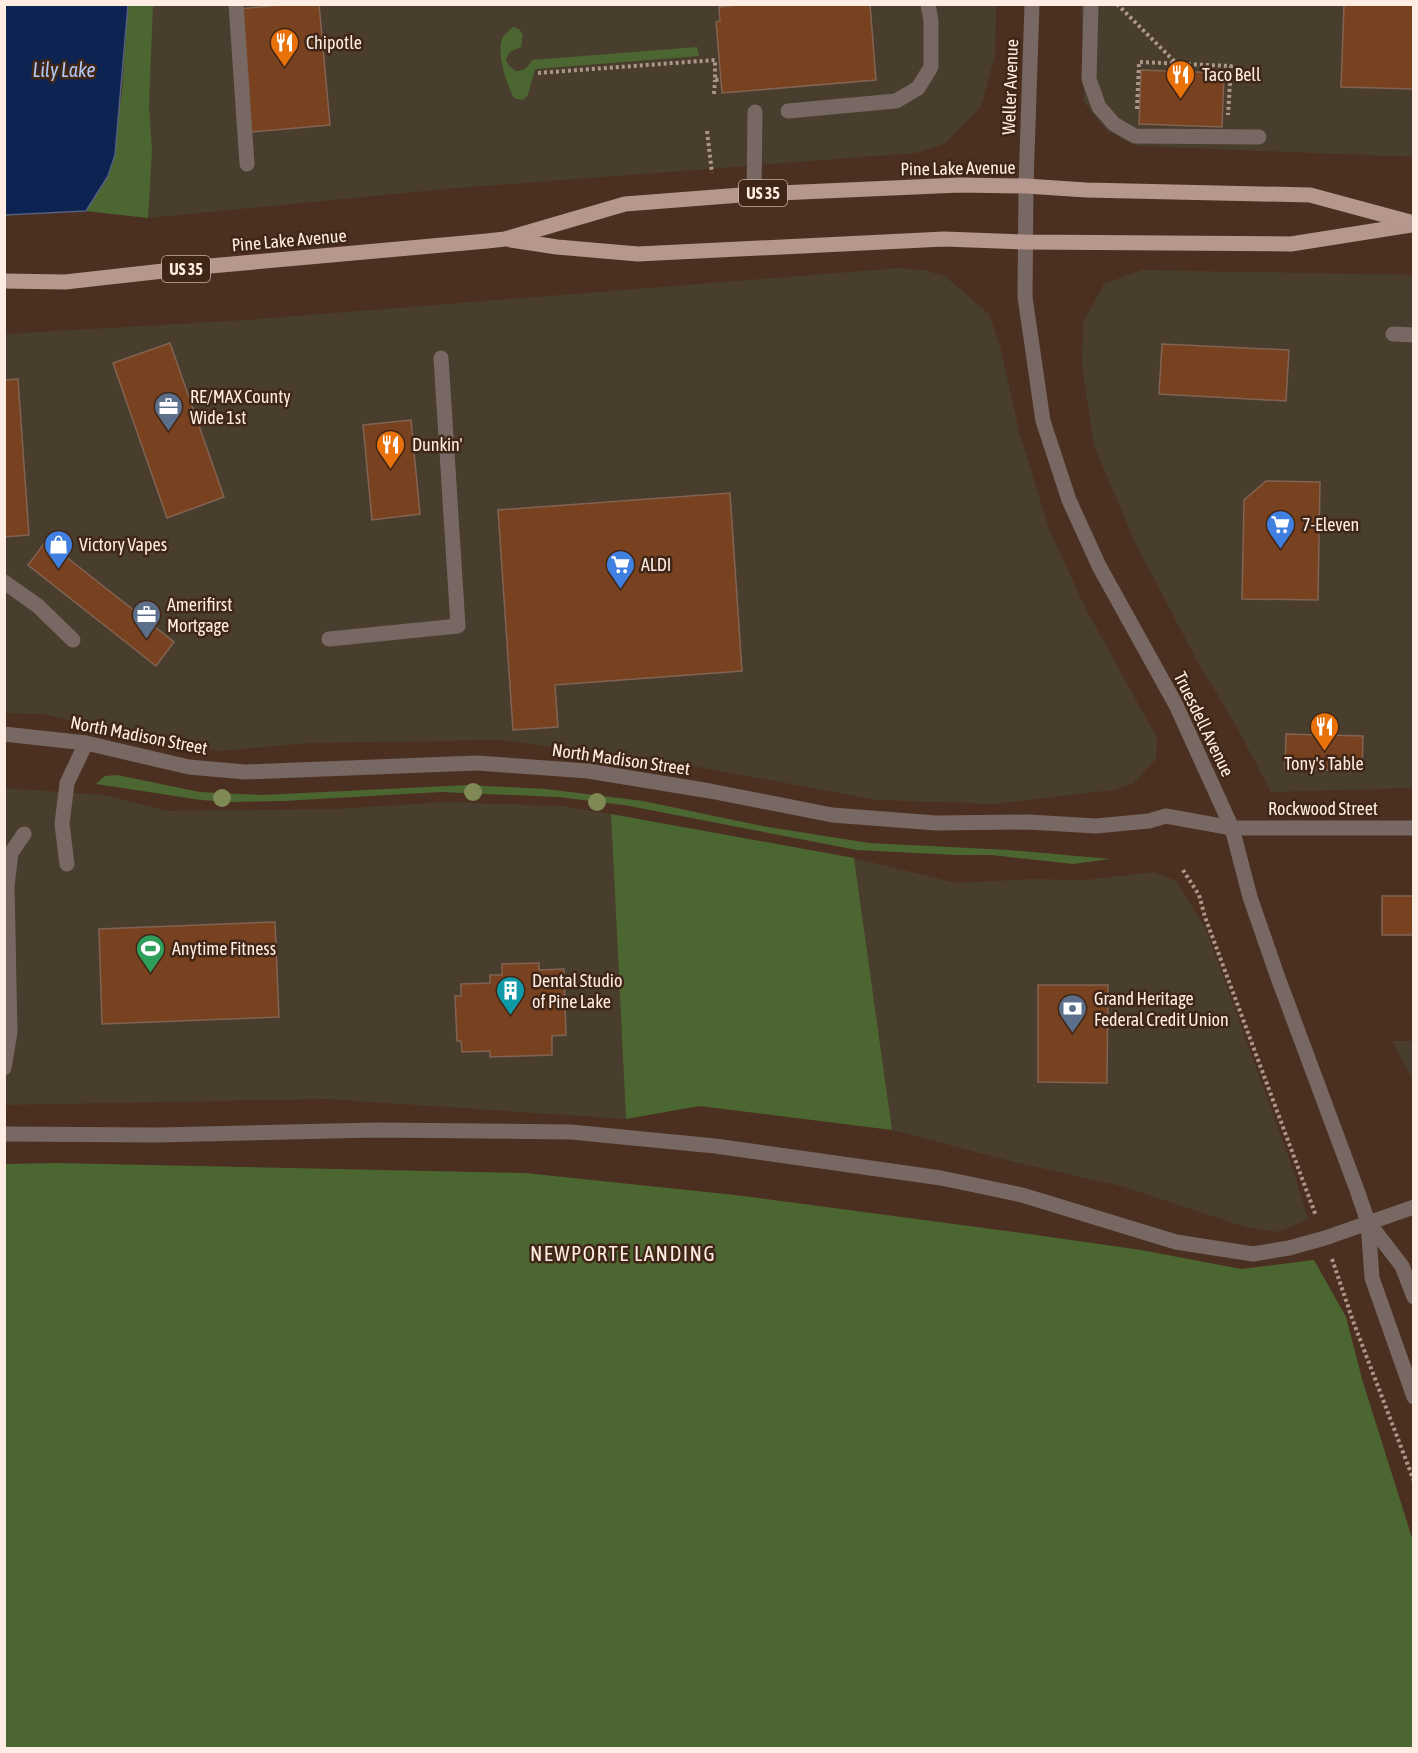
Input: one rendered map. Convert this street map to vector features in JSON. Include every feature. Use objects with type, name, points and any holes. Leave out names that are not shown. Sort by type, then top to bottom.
[{"type":"main road","name":"Pine Lake Avenue","points":[[4,281],[65,282],[199,267],[505,239],[625,204],[754,194],[960,185],[1310,195],[1413,224]]},
{"type":"main road","name":"Pine Lake Avenue","points":[[505,239],[557,247],[638,254],[944,239],[1026,242],[1291,244],[1413,224]]},
{"type":"main road","name":"Pine Lake Avenue","points":[[4,289],[41,282]]},
{"type":"street","points":[[236,4],[247,164]]},
{"type":"street","points":[[788,111],[896,101],[918,88],[931,67],[931,21],[928,4]]},
{"type":"street","name":"Weller Avenue","points":[[1026,242],[1032,4]]},
{"type":"street","points":[[1091,4],[1089,79],[1099,107],[1114,124],[1135,136],[1259,137]]},
{"type":"street","points":[[754,194],[755,112]]},
{"type":"street","name":"Truesdell Avenue","points":[[1026,242],[1026,311],[1043,421],[1069,500],[1109,586],[1176,705],[1232,828],[1250,897],[1277,975],[1358,1190],[1368,1222],[1372,1278],[1413,1397]]},
{"type":"street","points":[[1393,334],[1413,335]]},
{"type":"street","points":[[329,639],[458,626],[441,358]]},
{"type":"street","points":[[4,582],[38,606],[73,640]]},
{"type":"street","name":"North Madison Street","points":[[4,734],[86,743],[189,767],[245,772],[477,763],[588,771],[710,791],[832,815],[936,823],[1028,822],[1096,826],[1149,821],[1167,816],[1232,828]]},
{"type":"street","points":[[67,864],[62,824],[67,783],[86,743]]},
{"type":"street","name":"Rockwood Street","points":[[1232,828],[1413,828]]},
{"type":"street","points":[[4,1068],[10,1032],[7,886],[11,853],[24,834]]},
{"type":"street","points":[[4,1134],[158,1135],[376,1130],[571,1132],[715,1146],[940,1178],[1022,1195],[1176,1242],[1253,1254],[1289,1248],[1325,1238],[1413,1207]]},
{"type":"street","name":"Truesdell Avenue","points":[[1368,1222],[1402,1266],[1413,1297]]},
{"type":"path","points":[[1118,4],[1176,64]]},
{"type":"path","points":[[537,73],[715,60],[714,94]]},
{"type":"path","points":[[1135,136],[1139,62],[1231,66],[1227,136]]},
{"type":"path","points":[[715,80],[721,79]]},
{"type":"path","points":[[707,130],[712,174]]},
{"type":"path","points":[[1183,870],[1199,895],[1413,1481]]},
{"type":"shaded area","points":[[128,5],[996,5],[995,56],[981,106],[946,143],[916,153],[446,189],[148,218],[86,211],[108,176],[122,92]]},
{"type":"shaded area","points":[[1081,5],[1413,5],[1413,157],[1137,146],[1108,132],[1084,102]]},
{"type":"shaded area","points":[[899,268],[925,270],[946,277],[989,314],[1001,350],[1019,431],[1050,532],[1087,611],[1157,738],[1156,759],[1133,784],[1113,790],[994,804],[877,800],[687,765],[501,740],[310,743],[219,751],[204,746],[129,735],[43,714],[5,713],[5,334],[246,320]]},
{"type":"shaded area","points":[[1142,270],[1413,275],[1413,788],[1271,792],[1234,722],[1196,659],[1135,542],[1094,446],[1082,366],[1083,323],[1104,284]]},
{"type":"shaded area","points":[[4,788],[106,795],[168,811],[335,809],[445,802],[562,806],[611,814],[626,1119],[326,1099],[5,1105]]},
{"type":"shaded area","points":[[854,858],[956,883],[1032,879],[1086,880],[1154,872],[1176,881],[1206,929],[1292,1167],[1308,1219],[1278,1232],[1245,1227],[1121,1186],[1018,1163],[892,1130]]},
{"type":"shaded area","points":[[1392,1041],[1413,1041],[1413,1080]]},
{"type":"green space","points":[[128,5],[153,5],[149,106],[152,151],[148,218],[86,211],[108,176],[122,92]]},
{"type":"green space","points":[[513,27],[519,29],[523,35],[521,47],[510,52],[506,59],[509,66],[516,71],[526,68],[532,60],[697,47],[699,56],[535,69],[528,95],[523,100],[514,98],[505,77],[501,59],[503,37]]},
{"type":"green space","points":[[117,775],[200,792],[262,795],[468,785],[546,789],[643,801],[762,826],[869,843],[1009,850],[1110,859],[1073,864],[992,855],[857,850],[624,805],[558,797],[441,792],[230,802],[201,800],[96,784],[105,776]]},
{"type":"green space","points":[[611,814],[854,858],[892,1130],[699,1106],[626,1119]]},
{"type":"green space","points":[[55,1163],[525,1173],[735,1195],[1036,1235],[1141,1250],[1241,1269],[1314,1260],[1346,1317],[1362,1379],[1413,1541],[1413,1748],[5,1748],[5,1164]]},
{"type":"water","name":"Lily Lake","points":[[4,5],[128,5],[115,155],[108,176],[86,211],[5,215]]},
{"type":"building","name":"Chipotle","points":[[289,4],[319,4],[330,125],[251,132],[240,9]]},
{"type":"building","points":[[746,4],[870,4],[876,80],[722,93],[716,22],[720,21],[719,7]]},
{"type":"building","points":[[1344,4],[1414,4],[1414,89],[1341,87]]},
{"type":"building","name":"Taco Bell","points":[[1141,70],[1224,73],[1222,127],[1139,124]]},
{"type":"building","name":"RE/MAX County Wide 1st","points":[[170,343],[224,497],[167,518],[113,363]]},
{"type":"building","points":[[1162,344],[1289,350],[1286,401],[1159,394]]},
{"type":"building","points":[[18,379],[29,535],[4,537],[4,380]]},
{"type":"building","name":"Dunkin'","points":[[411,420],[420,514],[372,520],[363,425]]},
{"type":"building","name":"7-Eleven","points":[[1266,481],[1320,482],[1318,600],[1242,599],[1244,500]]},
{"type":"building","name":"ALDI","points":[[730,493],[742,671],[555,685],[558,727],[513,730],[498,510]]},
{"type":"building","points":[[46,541],[174,642],[156,666],[28,565]]},
{"type":"building","name":"Tony's Table","points":[[1286,734],[1363,736],[1362,771],[1285,769]]},
{"type":"building","points":[[1382,896],[1414,896],[1414,935],[1382,935]]},
{"type":"building","points":[[275,922],[279,1017],[102,1024],[99,929]]},
{"type":"building","name":"Dental Studio of Pine Lake","points":[[539,963],[539,970],[564,969],[566,1035],[552,1036],[552,1055],[490,1057],[490,1051],[462,1052],[461,1041],[457,1041],[455,996],[461,996],[461,984],[490,983],[490,975],[502,975],[502,964]]},
{"type":"building","name":"Grand Heritage Federal Credit Union","points":[[1038,985],[1108,985],[1107,1083],[1038,1082]]},
{"type":"place","name":"Chipotle","points":[[285,68]]},
{"type":"place","name":"Taco Bell","points":[[1181,100]]},
{"type":"place","name":"RE/MAX County Wide 1st","points":[[169,432]]},
{"type":"place","name":"Dunkin'","points":[[391,470]]},
{"type":"place","name":"7-Eleven","points":[[1281,550]]},
{"type":"place","name":"Victory Vapes","points":[[58,570]]},
{"type":"place","name":"ALDI","points":[[620,590]]},
{"type":"place","name":"Amerifirst Mortgage","points":[[146,640]]},
{"type":"place","name":"Tony's Table","points":[[1324,752]]},
{"type":"place","name":"Anytime Fitness","points":[[151,974]]},
{"type":"place","name":"Dental Studio of Pine Lake","points":[[511,1016]]},
{"type":"place","name":"Grand Heritage Federal Credit Union","points":[[1073,1034]]},
{"type":"district","name":"NEWPORTE LANDING","points":[[623,1253]]}]
